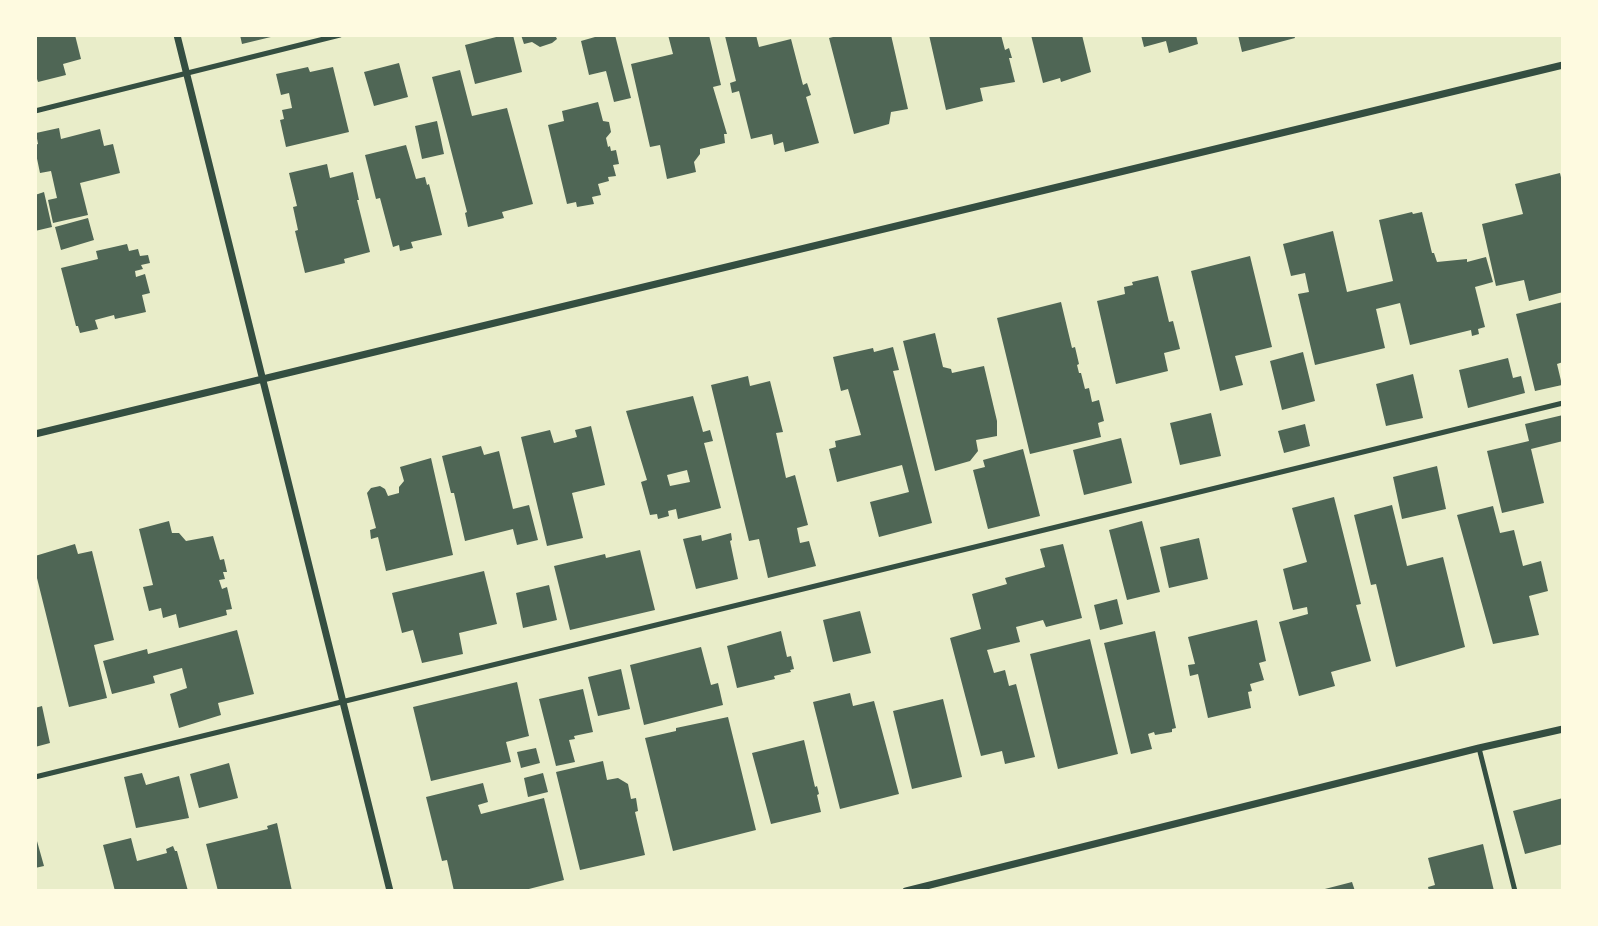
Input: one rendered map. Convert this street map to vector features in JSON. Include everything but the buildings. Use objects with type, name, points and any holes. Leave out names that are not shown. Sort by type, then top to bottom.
[{"type":"street","points":[[177,35],[390,891]]},
{"type":"street","points":[[35,434],[1563,65]]},
{"type":"street","points":[[906,891],[1563,729]]},
{"type":"lane","points":[[35,111],[340,35]]},
{"type":"lane","points":[[35,777],[1563,402]]},
{"type":"lane","points":[[1479,748],[1515,891]]}]
